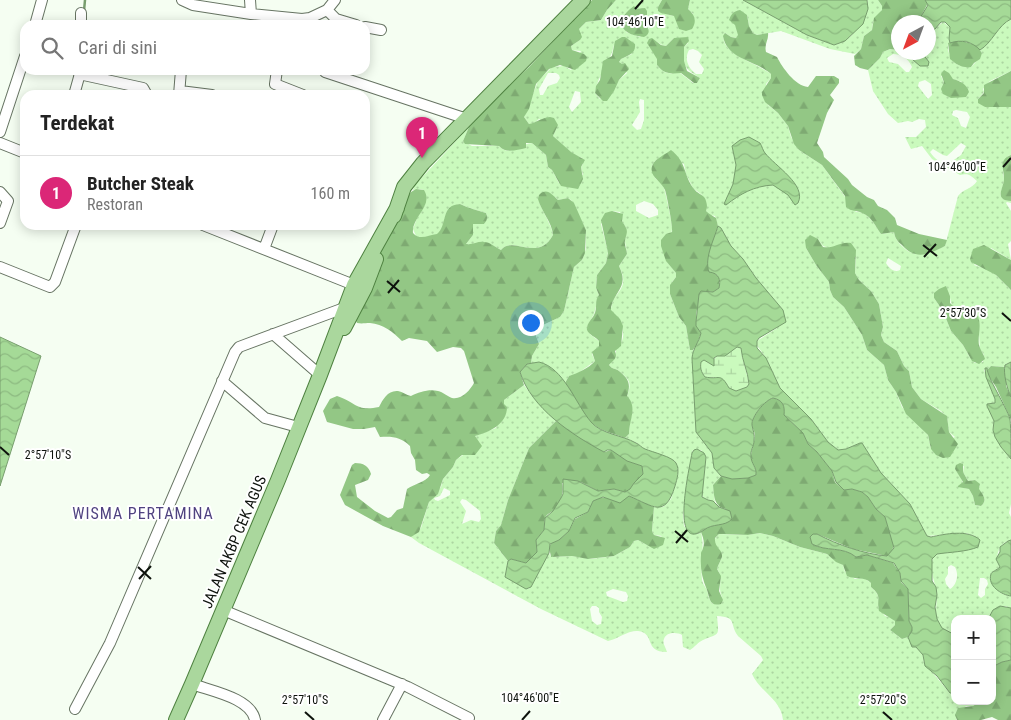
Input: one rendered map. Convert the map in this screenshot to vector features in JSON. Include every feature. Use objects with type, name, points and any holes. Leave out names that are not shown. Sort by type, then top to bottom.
[{"type":"main road","name":"JALAN AKBP CEK AGUS","points":[[320,375],[365,288],[404,187],[423,163],[583,0]]},
{"type":"main road","name":"JALAN AKBP CEK AGUS","points":[[176,720],[224,610],[320,375],[344,308],[354,285],[397,208]]},
{"type":"street","points":[[36,20],[42,0]]},
{"type":"street","points":[[182,0],[193,5],[251,14],[302,19],[310,18],[327,10],[335,0]]},
{"type":"street","points":[[250,0],[251,14]]},
{"type":"street","points":[[327,10],[339,20]]},
{"type":"street","points":[[81,13],[81,20]]},
{"type":"street","points":[[370,28],[381,30]]},
{"type":"street","points":[[0,132],[20,71]]},
{"type":"street","points":[[75,90],[79,75]]},
{"type":"street","points":[[92,75],[143,88],[144,90]]},
{"type":"street","points":[[179,90],[181,75]]},
{"type":"street","points":[[276,75],[275,84],[290,90]]},
{"type":"street","points":[[334,75],[467,119]]},
{"type":"street","points":[[0,143],[20,150]]},
{"type":"street","points":[[0,192],[8,201],[0,223]]},
{"type":"street","points":[[0,267],[50,287],[55,282],[74,230]]},
{"type":"street","points":[[216,230],[354,285]]},
{"type":"street","points":[[264,249],[271,230]]},
{"type":"street","points":[[75,709],[110,644],[237,349],[344,308]]},
{"type":"street","points":[[273,334],[320,375]]},
{"type":"street","points":[[222,382],[265,418],[298,427]]},
{"type":"street","points":[[224,610],[402,684],[469,718]]},
{"type":"street","points":[[192,684],[241,702],[250,710],[255,720]]},
{"type":"street","points":[[383,720],[402,684]]},
{"type":"green space","points":[[592,0],[616,0],[601,20],[586,22],[579,29],[582,37],[571,46],[572,50],[587,57],[586,61],[575,70],[560,65],[549,69],[536,84],[529,109],[524,117],[529,124],[541,119],[554,118],[558,125],[553,136],[571,152],[585,160],[581,167],[583,179],[578,189],[561,186],[552,170],[548,167],[546,155],[532,143],[526,143],[526,148],[511,151],[499,146],[465,144],[463,141],[469,127]]},
{"type":"green space","points":[[616,0],[662,0],[658,7],[662,11],[678,16],[693,14],[688,9],[690,0],[743,0],[807,35],[834,45],[845,41],[852,35],[868,2],[867,0],[878,0],[882,10],[873,22],[872,30],[864,36],[861,49],[855,54],[830,49],[781,31],[757,35],[753,33],[749,26],[747,15],[729,19],[735,24],[739,35],[736,38],[725,33],[724,40],[733,52],[771,74],[771,78],[766,84],[768,105],[778,113],[788,126],[791,137],[799,150],[822,165],[856,212],[868,216],[881,234],[894,232],[896,239],[907,250],[912,253],[923,254],[945,246],[958,196],[977,181],[969,175],[960,175],[932,159],[922,146],[911,149],[905,137],[916,137],[926,127],[925,120],[919,119],[912,122],[898,123],[888,114],[873,91],[868,70],[880,58],[883,52],[890,49],[891,55],[887,58],[889,62],[898,64],[906,72],[909,72],[912,67],[906,60],[913,60],[919,65],[927,60],[936,60],[936,28],[943,22],[950,27],[950,43],[948,43],[948,48],[953,61],[961,66],[971,67],[982,53],[980,50],[1002,25],[1011,19],[1011,71],[990,81],[978,99],[985,107],[1011,107],[1011,155],[1008,156],[1003,170],[1004,183],[1001,196],[1011,201],[1011,203],[1006,203],[1011,211],[1011,241],[1008,244],[1011,260],[991,248],[974,265],[987,269],[996,275],[1011,290],[1011,362],[1004,367],[991,366],[984,370],[995,399],[995,403],[989,403],[994,421],[993,430],[1001,447],[1011,459],[1011,504],[1009,513],[1011,517],[1011,540],[1001,547],[997,560],[1000,567],[991,573],[992,582],[996,589],[1002,594],[1011,596],[1011,608],[1005,606],[990,615],[951,615],[951,633],[943,629],[937,619],[937,594],[931,568],[932,562],[937,554],[970,550],[975,536],[966,533],[927,536],[910,504],[881,473],[862,443],[838,450],[828,442],[811,419],[780,388],[766,358],[756,344],[757,341],[777,328],[783,310],[731,246],[718,226],[715,216],[707,214],[702,195],[693,188],[686,174],[684,164],[663,156],[655,161],[652,166],[655,178],[664,188],[672,229],[663,247],[668,263],[676,273],[670,294],[679,317],[686,326],[690,350],[693,350],[696,432],[712,453],[714,468],[721,476],[713,485],[715,503],[704,498],[702,495],[706,457],[701,450],[693,450],[683,515],[684,526],[691,533],[698,534],[701,532],[703,544],[702,580],[710,601],[713,604],[722,597],[720,575],[717,569],[722,557],[714,541],[719,534],[748,535],[760,533],[827,554],[843,565],[845,572],[855,579],[864,578],[871,583],[871,587],[878,596],[878,607],[885,616],[893,618],[895,621],[895,625],[890,630],[902,639],[908,637],[923,655],[924,663],[951,693],[951,705],[975,705],[966,706],[957,720],[783,720],[778,706],[752,674],[763,660],[761,656],[738,636],[732,622],[728,618],[717,616],[717,633],[701,641],[690,650],[683,647],[682,635],[677,633],[669,634],[665,637],[663,642],[667,652],[655,649],[647,635],[638,631],[630,632],[608,641],[541,609],[411,537],[421,528],[429,502],[441,487],[443,479],[456,460],[480,443],[475,436],[496,428],[504,400],[524,385],[556,421],[529,448],[508,500],[501,525],[496,531],[494,543],[508,561],[505,577],[528,589],[531,587],[549,553],[551,557],[572,556],[591,559],[614,556],[630,547],[634,541],[638,540],[647,545],[662,536],[654,535],[652,531],[654,507],[663,507],[671,499],[678,469],[675,461],[644,449],[637,443],[625,438],[629,434],[631,415],[630,402],[627,396],[630,385],[628,379],[623,374],[609,365],[623,339],[621,324],[611,311],[614,299],[623,281],[619,266],[627,254],[625,242],[626,228],[620,212],[612,211],[601,224],[608,252],[606,263],[597,275],[596,288],[599,295],[594,314],[587,327],[591,335],[599,341],[599,346],[592,354],[595,361],[577,374],[569,376],[565,383],[547,366],[531,363],[532,356],[539,344],[535,333],[543,325],[560,317],[564,311],[574,267],[582,260],[586,249],[586,230],[571,200],[568,198],[558,200],[555,197],[539,202],[553,235],[547,243],[540,247],[512,245],[506,246],[501,250],[490,244],[466,244],[473,235],[473,224],[484,224],[487,217],[486,213],[460,204],[449,209],[441,231],[437,235],[420,238],[416,236],[413,229],[425,205],[424,190],[413,190],[415,185],[469,127],[463,141],[472,146],[499,146],[507,151],[511,151],[532,143],[546,155],[548,167],[552,170],[559,183],[583,175],[581,167],[583,164],[582,158],[559,143],[553,136],[556,129],[539,119],[533,124],[529,124],[524,117],[538,81],[552,67],[564,66],[571,70],[581,51],[572,50],[571,46],[580,40],[579,29],[586,22],[601,20]],"holes":[[[637,9],[641,9],[644,21],[649,28],[640,37],[626,32]],[[674,38],[682,38],[688,43],[684,47],[684,63],[690,72],[700,78],[697,83],[693,83],[679,72],[667,73],[659,68],[654,40],[666,46]],[[614,45],[632,54],[621,59],[619,62],[627,73],[619,80],[611,94],[600,99],[595,93],[596,87]],[[693,49],[702,55],[699,62],[704,69],[702,74],[696,74],[691,69],[687,57],[689,50]],[[548,73],[559,75],[560,78],[557,83],[548,86],[543,95],[540,95],[539,89]],[[941,76],[950,77],[962,82],[942,87],[944,82]],[[925,80],[931,84],[932,95],[928,99],[918,86],[919,82]],[[575,91],[580,92],[581,102],[572,112],[569,107]],[[640,99],[644,100],[644,120],[641,129],[637,130],[632,125],[640,112]],[[953,111],[967,112],[970,117],[966,128],[961,126],[958,118],[952,115]],[[961,143],[966,146],[961,155],[948,164],[938,160],[930,152],[933,149],[947,156]],[[644,201],[653,204],[658,210],[658,215],[649,218],[636,211],[636,205]],[[818,239],[823,246],[856,257],[855,273],[859,280],[871,291],[879,304],[883,327],[881,335],[884,342],[897,351],[904,366],[909,371],[912,387],[921,399],[941,411],[947,417],[949,432],[955,437],[931,449],[928,435],[902,407],[896,392],[888,380],[884,365],[867,350],[862,335],[844,307],[833,297],[829,282],[806,248]],[[888,258],[901,266],[900,270],[892,270],[886,263]],[[949,293],[953,306],[967,310],[979,335],[980,349],[984,355],[983,362],[975,363],[951,331],[943,311],[934,298]],[[964,466],[963,472],[968,481],[975,480],[980,486],[978,489],[984,498],[981,506],[975,505],[973,496],[969,489],[964,488],[961,477],[955,469]],[[444,488],[450,491],[450,495],[438,501],[434,498],[440,496]],[[462,499],[480,511],[481,519],[479,522],[471,520],[462,524],[466,511],[460,502]],[[951,565],[955,567],[957,579],[950,589],[945,579],[948,574],[948,567]],[[980,578],[987,580],[988,584],[985,589],[985,595],[981,598],[978,595]],[[613,589],[626,592],[628,596],[627,601],[623,602],[607,596],[606,592]],[[592,606],[596,606],[599,608],[602,617],[601,624],[597,625],[592,621],[590,609]]]},
{"type":"green space","points":[[662,0],[690,0],[688,9],[694,16],[695,21],[692,29],[686,31],[679,29],[674,16],[658,11]]},
{"type":"green space","points":[[878,0],[925,0],[928,3],[922,15],[891,15],[891,49],[883,52],[880,58],[868,70],[860,68],[855,65],[854,56],[861,49],[864,36],[872,30],[874,18],[882,10]]},
{"type":"green space","points":[[634,6],[637,9],[645,8],[647,11],[645,22],[649,32],[644,37],[629,33],[622,26],[623,17]]},
{"type":"green space","points":[[740,10],[747,15],[749,26],[753,33],[757,35],[768,33],[766,52],[777,57],[786,71],[798,83],[808,87],[816,76],[834,76],[839,79],[839,83],[830,95],[834,100],[827,113],[817,143],[824,157],[852,185],[874,200],[878,206],[887,210],[895,218],[897,225],[919,234],[947,240],[945,246],[928,253],[912,253],[898,241],[894,232],[881,234],[868,217],[846,207],[845,196],[822,165],[799,150],[794,144],[788,126],[778,113],[765,102],[762,92],[771,78],[771,74],[765,69],[736,55],[726,44],[723,36],[725,33],[736,38],[738,35],[735,25],[729,20],[733,13]]},
{"type":"green space","points":[[622,37],[635,44],[633,52],[619,62],[625,63],[629,69],[619,80],[607,101],[603,101],[595,93],[596,86],[600,80],[603,61],[612,56],[615,41]]},
{"type":"green space","points":[[688,37],[689,41],[684,47],[684,61],[687,71],[700,78],[697,83],[694,83],[681,73],[670,73],[662,70],[657,65],[657,59],[647,43],[652,38],[661,45],[666,46],[674,38]]},
{"type":"green space","points":[[958,40],[976,45],[982,53],[980,59],[971,67],[960,66],[950,59],[948,43]]},
{"type":"green space","points":[[944,70],[953,79],[967,87],[969,92],[966,97],[951,98],[943,94],[941,89],[944,82],[941,74]]},
{"type":"green space","points":[[1011,71],[1011,107],[985,107],[978,103],[978,99],[984,93],[984,85]]},
{"type":"green space","points":[[671,150],[683,165],[691,185],[705,199],[706,211],[716,218],[718,226],[708,261],[713,272],[719,277],[719,288],[713,292],[705,291],[700,301],[696,322],[701,333],[693,350],[690,350],[686,326],[679,317],[670,294],[670,285],[676,277],[676,273],[666,261],[661,240],[666,234],[672,232],[671,218],[665,190],[652,172],[654,162]]},
{"type":"green space","points":[[1011,155],[1011,201],[1002,198],[1001,193],[1004,179],[1003,162],[1004,159]]},
{"type":"green space","points":[[416,189],[424,190],[426,196],[424,206],[413,227],[413,233],[418,237],[437,234],[450,208],[460,204],[486,213],[487,216],[484,224],[473,224],[473,235],[466,244],[486,242],[501,250],[506,246],[512,245],[540,247],[547,243],[553,235],[551,226],[538,199],[539,195],[544,192],[549,193],[558,200],[568,198],[574,203],[586,230],[585,253],[582,260],[574,267],[564,311],[560,317],[543,325],[535,333],[539,344],[532,356],[531,363],[527,364],[520,372],[524,385],[504,400],[504,404],[507,407],[501,423],[492,430],[475,436],[482,446],[475,455],[462,455],[456,460],[443,479],[438,494],[429,502],[419,532],[411,537],[383,526],[345,505],[340,495],[352,465],[355,463],[363,464],[369,469],[371,474],[368,480],[355,485],[357,497],[375,511],[388,518],[391,517],[397,510],[403,508],[407,489],[430,475],[427,473],[422,474],[416,470],[410,446],[396,438],[380,437],[375,427],[353,429],[327,422],[323,411],[330,399],[337,396],[356,406],[371,408],[379,407],[386,396],[394,391],[400,391],[411,396],[424,391],[435,390],[456,398],[465,394],[474,383],[464,351],[461,348],[453,347],[437,352],[427,341],[409,338],[402,341],[383,327],[370,323],[357,323],[355,319],[381,241],[411,192]]},
{"type":"green space","points":[[612,211],[623,214],[622,221],[627,231],[625,243],[627,254],[619,266],[623,279],[621,288],[611,307],[611,310],[620,319],[623,326],[621,346],[615,351],[615,358],[609,365],[618,370],[628,382],[627,396],[632,409],[629,434],[625,438],[595,426],[584,414],[565,383],[569,376],[590,366],[595,361],[592,352],[599,346],[599,341],[589,333],[587,328],[595,312],[599,295],[596,288],[597,275],[606,263],[608,253],[601,220],[605,213]]},
{"type":"green space","points":[[810,235],[818,239],[823,247],[851,243],[856,250],[855,273],[859,280],[871,291],[879,304],[883,327],[881,335],[884,342],[897,351],[904,366],[909,371],[912,387],[921,399],[947,416],[949,432],[958,444],[950,457],[943,458],[936,455],[931,449],[928,435],[906,414],[888,380],[884,365],[867,350],[862,335],[844,307],[833,297],[829,282],[806,248],[805,240]]},
{"type":"green space","points":[[984,245],[1011,260],[1011,290],[996,275],[971,262],[973,249]]},
{"type":"green space","points":[[946,286],[950,296],[950,303],[955,307],[972,311],[978,318],[980,326],[979,345],[985,359],[979,364],[972,361],[963,345],[951,331],[943,311],[934,298],[934,293]]},
{"type":"green space","points":[[737,347],[741,348],[749,384],[747,387],[736,391],[729,388],[722,379],[705,377],[702,372],[701,362],[704,360],[710,364],[717,356],[725,355]]},
{"type":"green space","points":[[991,366],[1004,367],[1006,386],[1011,397],[1011,420],[996,387],[988,375],[987,370]]},
{"type":"green space","points":[[773,398],[783,404],[785,416],[803,433],[808,444],[832,471],[835,482],[844,490],[852,489],[862,492],[885,517],[894,544],[892,552],[887,556],[853,549],[817,534],[813,534],[812,544],[823,548],[846,551],[856,557],[867,555],[893,563],[900,573],[901,582],[908,589],[909,621],[912,631],[908,637],[902,639],[890,630],[895,625],[895,621],[879,611],[878,596],[871,587],[871,583],[863,579],[847,576],[843,565],[827,554],[760,533],[748,535],[719,534],[715,538],[722,554],[717,569],[721,576],[719,591],[723,600],[721,604],[712,603],[701,569],[701,554],[704,544],[701,532],[718,524],[726,509],[717,503],[714,497],[713,485],[721,476],[747,478],[756,475],[751,456],[755,437],[752,422],[756,413],[763,405]]},
{"type":"green space","points":[[556,421],[604,452],[611,450],[642,466],[643,474],[630,490],[625,492],[614,489],[598,491],[581,482],[562,483],[563,490],[560,501],[546,517],[544,530],[536,540],[537,552],[526,563],[511,559],[508,561],[494,543],[496,531],[501,525],[508,500],[529,448]]},
{"type":"green space","points":[[963,464],[963,472],[968,481],[975,480],[980,484],[979,489],[984,500],[981,506],[975,505],[969,489],[958,487],[963,482],[955,469],[956,465]]},
{"type":"green space","points":[[629,496],[654,507],[652,531],[654,535],[665,538],[663,545],[654,549],[638,540],[614,556],[588,559],[572,556],[551,557],[549,547],[552,542],[559,540],[569,531],[575,519],[588,512],[593,501],[600,498]]},
{"type":"green space","points":[[1011,660],[1011,720],[998,720],[992,717],[981,720],[957,720],[955,715],[958,708],[975,705],[996,705],[996,665]]},
{"type":"water","points":[[743,0],[867,0],[868,9],[863,24],[845,41],[834,45],[807,35]]},
{"type":"water","points":[[925,0],[1011,0],[1011,19],[1002,25],[980,50],[966,42],[950,43],[950,27],[945,22],[941,22],[936,28],[936,15],[922,15],[928,5]]},
{"type":"water","points":[[913,60],[927,60],[929,62],[928,66],[920,66]]},
{"type":"water","points":[[749,137],[760,143],[765,153],[789,176],[798,189],[800,196],[798,203],[795,205],[788,195],[773,185],[753,189],[726,205],[724,204],[733,184],[736,165],[732,146],[740,140]]},
{"type":"water","points":[[718,226],[731,246],[783,310],[786,322],[759,338],[757,348],[766,358],[780,388],[811,419],[828,442],[838,450],[862,443],[881,473],[910,504],[927,536],[963,533],[980,540],[978,547],[973,549],[937,554],[932,559],[932,581],[936,587],[937,595],[935,607],[937,619],[942,628],[951,633],[951,693],[937,676],[925,666],[923,655],[916,647],[912,647],[908,637],[912,627],[909,621],[908,589],[901,581],[900,573],[894,563],[867,555],[856,557],[846,551],[823,548],[812,544],[810,537],[813,534],[817,534],[851,548],[878,555],[887,556],[894,548],[885,517],[862,492],[852,489],[844,490],[836,482],[832,471],[808,444],[803,433],[784,415],[784,406],[781,402],[773,398],[770,399],[759,409],[752,422],[754,443],[751,454],[756,475],[748,478],[732,479],[721,476],[714,468],[712,453],[696,432],[692,358],[701,333],[696,326],[699,294],[701,291],[713,292],[719,288],[720,282],[715,274],[709,272],[710,249]],"holes":[[[737,347],[741,348],[749,384],[747,387],[736,391],[729,388],[721,378],[705,377],[701,370],[701,362],[704,360],[714,366],[714,358],[725,356]]]},
{"type":"water","points":[[0,337],[41,356],[0,486]]},
{"type":"water","points":[[539,362],[555,371],[562,379],[595,426],[671,459],[676,463],[678,472],[671,496],[667,503],[662,506],[651,506],[629,496],[620,503],[603,497],[593,501],[588,512],[575,518],[569,531],[559,540],[550,544],[549,553],[531,587],[526,589],[505,577],[508,561],[511,559],[526,563],[537,552],[536,540],[544,530],[545,518],[553,511],[563,494],[563,479],[578,481],[598,491],[614,489],[625,492],[643,474],[642,466],[627,461],[611,450],[604,452],[566,429],[543,409],[525,385],[520,372],[527,364]]},
{"type":"water","points":[[1011,362],[1011,397],[1006,381],[1005,365]]},
{"type":"water","points":[[985,368],[987,368],[1010,419],[1011,459],[1001,447],[993,430],[994,421],[987,404],[995,403],[995,399],[986,377]]},
{"type":"water","points":[[697,449],[704,453],[706,457],[702,497],[730,511],[732,519],[726,523],[711,526],[693,534],[687,530],[684,520],[684,505],[692,453]]},
{"type":"water","points":[[1011,540],[1011,596],[996,589],[990,578],[991,573],[1000,567],[996,559],[1000,552],[1000,547]]},
{"type":"water","points":[[1000,606],[1011,608],[1011,660],[996,665],[996,615],[990,615],[993,610]]},
{"type":"waterway","points":[[84,11],[85,0]]},
{"type":"place","name":"Butcher Steak","points":[[422,158]]},
{"type":"district","name":"WISMA PERTAMINA","points":[[143,513]]}]
